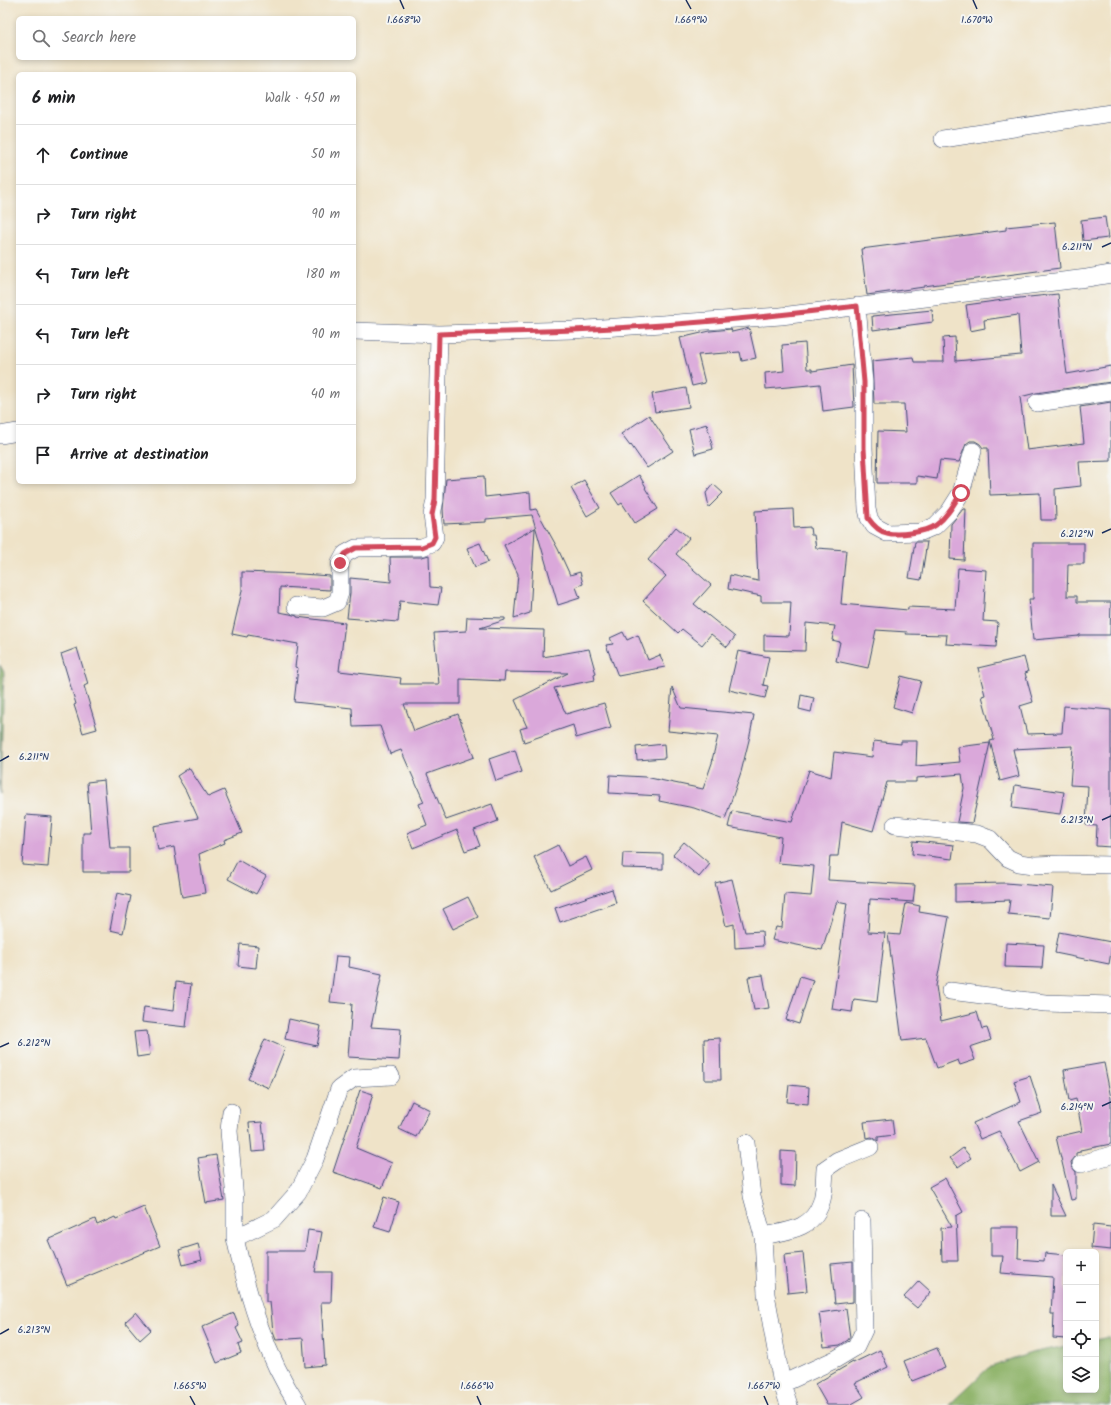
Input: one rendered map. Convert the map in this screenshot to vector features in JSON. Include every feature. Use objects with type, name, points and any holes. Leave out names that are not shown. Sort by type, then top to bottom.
[{"type":"street","points":[[943,139],[1111,113]]},
{"type":"street","points":[[356,331],[439,334],[572,330],[707,322],[781,316],[1111,274]]},
{"type":"street","points":[[857,306],[864,382],[864,448],[867,509],[868,518],[874,526],[887,533],[921,532],[935,526],[949,512],[961,493],[973,451]]},
{"type":"street","points":[[296,606],[323,608],[337,602],[340,593],[340,563],[345,554],[356,548],[422,547],[432,543],[435,537],[432,515],[435,500],[439,334]]},
{"type":"street","points":[[1037,403],[1111,392]]},
{"type":"street","points":[[0,435],[16,432]]},
{"type":"street","points":[[895,825],[977,834],[990,839],[1008,858],[1026,864],[1111,865]]},
{"type":"street","points":[[950,991],[1045,1003],[1111,1005]]},
{"type":"street","points":[[236,1238],[274,1219],[298,1192],[315,1159],[339,1089],[354,1078],[391,1076]]},
{"type":"street","points":[[231,1112],[228,1132],[235,1200],[236,1238],[245,1281],[264,1338],[298,1405]]},
{"type":"street","points":[[746,1142],[752,1196],[763,1236],[766,1294],[782,1384],[789,1405]]},
{"type":"street","points":[[763,1236],[798,1228],[812,1220],[822,1203],[825,1169],[838,1160],[870,1147]]},
{"type":"street","points":[[1081,1164],[1111,1155]]},
{"type":"street","points":[[782,1384],[836,1359],[856,1347],[864,1330],[862,1221]]},
{"type":"green space","points":[[0,665],[4,672],[0,794]]},
{"type":"green space","points":[[1108,1337],[1111,1342],[1111,1405],[949,1405],[988,1368],[1031,1353],[1063,1347],[1063,1393],[1099,1393],[1099,1339]]},
{"type":"building","points":[[1105,217],[1108,238],[1083,241],[1081,220]]},
{"type":"building","points":[[1055,222],[1060,268],[867,295],[861,249],[1006,230],[1006,227]]},
{"type":"building","points":[[1058,294],[1067,374],[1111,366],[1111,382],[1036,393],[1020,397],[1027,450],[1084,443],[1080,407],[1111,402],[1111,461],[1079,462],[1081,486],[1055,489],[1056,520],[1041,520],[1040,493],[990,495],[988,448],[983,448],[975,441],[970,441],[966,444],[959,462],[940,460],[937,479],[917,476],[917,483],[877,483],[878,431],[906,432],[904,404],[874,404],[872,361],[913,357],[914,362],[944,362],[943,338],[955,337],[956,361],[1021,355],[1018,315],[984,320],[985,328],[970,331],[966,305]]},
{"type":"building","points":[[932,310],[933,322],[873,330],[872,316]]},
{"type":"building","points":[[749,328],[756,358],[742,361],[740,352],[698,355],[705,383],[692,386],[680,338],[710,331],[731,329],[732,332]]},
{"type":"building","points":[[805,343],[807,369],[812,369],[812,371],[852,365],[854,407],[823,411],[820,384],[766,389],[765,373],[784,371],[782,345]]},
{"type":"building","points":[[686,388],[689,407],[655,412],[652,394]]},
{"type":"building","points":[[649,415],[673,451],[647,468],[631,445],[630,446],[621,434]]},
{"type":"building","points":[[707,424],[713,449],[695,454],[689,429]]},
{"type":"building","points":[[639,475],[658,509],[635,523],[622,503],[619,505],[611,493]]},
{"type":"building","points":[[484,476],[485,497],[530,492],[531,510],[536,509],[558,549],[570,575],[580,572],[583,584],[576,587],[580,598],[558,605],[532,515],[486,519],[486,522],[444,524],[443,509],[446,479]]},
{"type":"building","points":[[584,480],[600,508],[587,516],[571,488]]},
{"type":"building","points":[[713,484],[723,493],[709,507],[706,493]]},
{"type":"building","points":[[793,509],[794,528],[810,527],[811,535],[814,535],[816,548],[846,550],[841,604],[908,610],[908,607],[955,609],[958,568],[986,570],[983,621],[998,622],[996,647],[946,644],[947,635],[906,634],[907,632],[876,630],[868,668],[836,661],[840,642],[832,640],[835,626],[806,623],[805,651],[764,650],[764,635],[789,636],[791,602],[761,602],[761,596],[728,589],[730,575],[758,581],[755,511]]},
{"type":"building","points":[[963,509],[966,509],[964,560],[950,559],[951,524]]},
{"type":"building","points":[[676,527],[689,538],[676,554],[711,585],[694,604],[735,637],[727,647],[711,634],[702,645],[682,629],[678,633],[643,601],[666,576],[648,560]]},
{"type":"building","points":[[535,528],[530,613],[514,618],[518,574],[504,545]]},
{"type":"building","points":[[915,542],[927,542],[921,580],[909,578]]},
{"type":"building","points":[[480,543],[488,562],[475,567],[467,548]]},
{"type":"building","points":[[1033,543],[1084,543],[1084,564],[1068,564],[1067,596],[1077,596],[1077,602],[1111,602],[1110,635],[1079,635],[1033,640],[1029,599],[1033,599]]},
{"type":"building","points":[[429,555],[430,587],[441,588],[438,605],[400,601],[398,622],[347,618],[350,578],[391,582],[390,557],[422,557]]},
{"type":"building","points":[[242,572],[330,576],[330,590],[280,587],[279,612],[297,617],[345,623],[339,671],[401,678],[400,684],[439,684],[434,633],[466,631],[467,617],[505,618],[505,620],[480,628],[544,630],[543,657],[589,649],[596,674],[594,675],[595,680],[554,688],[566,714],[604,703],[611,728],[576,738],[573,725],[524,742],[520,729],[527,727],[515,700],[568,673],[505,672],[504,681],[460,679],[460,704],[404,704],[414,731],[458,714],[474,757],[427,774],[446,820],[492,804],[498,821],[474,830],[480,846],[465,851],[457,830],[413,848],[407,833],[427,825],[419,804],[424,802],[401,750],[390,754],[380,726],[353,727],[352,708],[294,702],[298,668],[295,667],[298,644],[248,635],[247,637],[232,634],[242,591]]},
{"type":"building","points":[[623,632],[627,640],[638,635],[648,660],[660,655],[665,667],[618,676],[606,645],[613,644],[610,638]]},
{"type":"building","points":[[77,648],[88,684],[84,686],[97,729],[83,733],[61,654]]},
{"type":"building","points":[[738,651],[769,657],[763,685],[768,686],[765,698],[729,690]]},
{"type":"building","points":[[1024,657],[1028,672],[1025,673],[1033,702],[1020,706],[1027,734],[1062,733],[1064,706],[1111,710],[1111,847],[1096,846],[1097,826],[1086,825],[1088,786],[1070,785],[1073,746],[1013,749],[1019,776],[1000,781],[990,741],[994,740],[982,696],[985,695],[978,668]]},
{"type":"building","points":[[901,676],[921,681],[912,713],[893,707]]},
{"type":"building","points":[[672,687],[681,708],[754,715],[741,772],[725,819],[694,808],[659,801],[660,796],[609,793],[610,775],[645,777],[703,789],[713,760],[718,736],[668,731]]},
{"type":"building","points":[[801,695],[814,698],[811,712],[799,709]]},
{"type":"building","points":[[874,741],[901,744],[901,741],[917,741],[916,766],[960,762],[958,747],[990,743],[972,823],[957,822],[964,788],[962,774],[916,778],[916,782],[887,782],[873,831],[842,822],[838,856],[830,856],[828,880],[915,885],[913,902],[870,899],[868,932],[885,933],[877,1002],[854,999],[852,1012],[832,1009],[847,903],[837,901],[822,950],[772,940],[776,927],[782,928],[785,894],[811,896],[814,866],[778,863],[781,837],[728,827],[732,811],[792,822],[809,770],[831,777],[834,752],[872,757]]},
{"type":"building","points":[[664,744],[665,758],[637,760],[636,747]]},
{"type":"building","points":[[515,750],[522,772],[496,781],[489,759]]},
{"type":"building","points":[[189,768],[208,797],[224,790],[242,833],[224,840],[225,843],[199,854],[205,893],[182,897],[174,847],[158,850],[154,826],[198,818],[186,791],[177,776]]},
{"type":"building","points":[[104,780],[110,848],[129,848],[129,872],[83,872],[83,833],[91,833],[87,782]]},
{"type":"building","points":[[1015,785],[1064,792],[1060,814],[1012,808]]},
{"type":"building","points":[[26,815],[52,817],[48,867],[22,865]]},
{"type":"building","points":[[913,841],[954,845],[952,859],[912,854]]},
{"type":"building","points":[[684,842],[710,864],[699,877],[673,855]]},
{"type":"building","points":[[558,845],[568,866],[586,857],[592,870],[551,890],[534,857]]},
{"type":"building","points":[[623,853],[663,854],[663,869],[622,868]]},
{"type":"building","points":[[238,860],[266,876],[256,894],[228,879]]},
{"type":"building","points":[[732,879],[745,932],[762,931],[763,946],[735,948],[734,924],[726,926],[715,883]]},
{"type":"building","points":[[1006,883],[1053,887],[1050,918],[1008,914],[1010,900],[955,902],[955,884]]},
{"type":"building","points":[[612,889],[616,903],[560,922],[555,908]]},
{"type":"building","points":[[117,893],[131,896],[123,933],[110,930]]},
{"type":"building","points":[[468,897],[478,917],[453,929],[443,909]]},
{"type":"building","points":[[906,903],[920,906],[919,912],[949,917],[936,986],[941,1021],[977,1012],[982,1029],[987,1028],[991,1040],[970,1047],[975,1060],[960,1065],[958,1060],[937,1068],[926,1038],[902,1041],[888,934],[900,935]]},
{"type":"building","points":[[1059,932],[1111,942],[1109,964],[1055,953]]},
{"type":"building","points":[[1006,943],[1044,945],[1042,968],[1005,967]]},
{"type":"building","points":[[240,944],[258,946],[256,968],[238,966]]},
{"type":"building","points":[[336,956],[350,957],[349,967],[382,974],[371,1027],[401,1029],[399,1060],[348,1057],[352,1004],[330,1002]]},
{"type":"building","points":[[763,975],[769,1008],[754,1010],[748,977]]},
{"type":"building","points":[[800,976],[813,980],[799,1024],[786,1020]]},
{"type":"building","points":[[176,982],[191,984],[186,1027],[142,1022],[144,1007],[173,1011]]},
{"type":"building","points":[[289,1019],[321,1026],[317,1046],[285,1039]]},
{"type":"building","points":[[147,1031],[150,1055],[137,1057],[134,1032]]},
{"type":"building","points":[[720,1038],[721,1080],[705,1080],[704,1039]]},
{"type":"building","points":[[265,1039],[285,1048],[269,1088],[248,1079]]},
{"type":"building","points":[[1104,1063],[1111,1098],[1111,1144],[1080,1150],[1080,1152],[1076,1153],[1076,1156],[1071,1162],[1072,1167],[1076,1172],[1076,1199],[1071,1200],[1056,1137],[1082,1131],[1076,1099],[1069,1101],[1064,1070]]},
{"type":"building","points":[[1030,1076],[1042,1113],[1019,1121],[1039,1162],[1020,1172],[999,1131],[980,1139],[973,1123],[1021,1102],[1014,1081]]},
{"type":"building","points":[[789,1085],[809,1087],[808,1104],[787,1102]]},
{"type":"building","points":[[360,1090],[373,1094],[356,1148],[392,1163],[382,1188],[333,1172]]},
{"type":"building","points":[[412,1101],[430,1110],[416,1137],[399,1129]]},
{"type":"building","points":[[892,1119],[894,1135],[878,1137],[878,1141],[872,1137],[866,1138],[864,1122]]},
{"type":"building","points":[[262,1122],[265,1151],[252,1152],[249,1123]]},
{"type":"building","points":[[963,1148],[971,1158],[958,1167],[950,1158]]},
{"type":"building","points":[[781,1151],[796,1152],[795,1186],[781,1185]]},
{"type":"building","points":[[216,1155],[224,1200],[206,1203],[198,1158]]},
{"type":"building","points":[[945,1178],[963,1212],[956,1216],[958,1261],[942,1261],[941,1228],[952,1227],[929,1187]]},
{"type":"building","points":[[1051,1185],[1066,1216],[1051,1216]]},
{"type":"building","points":[[384,1197],[399,1202],[390,1232],[374,1227]]},
{"type":"building","points":[[144,1207],[160,1246],[67,1285],[48,1240],[95,1219],[97,1225]]},
{"type":"building","points":[[1093,1225],[1111,1227],[1111,1250],[1091,1248]]},
{"type":"building","points":[[991,1227],[1019,1227],[1018,1259],[1044,1261],[1045,1253],[1063,1255],[1063,1339],[1053,1338],[1054,1314],[1051,1314],[1053,1277],[1001,1273],[1003,1256],[991,1256]]},
{"type":"building","points":[[308,1230],[322,1232],[315,1272],[332,1272],[331,1302],[321,1302],[325,1365],[305,1367],[303,1338],[276,1340],[273,1332],[270,1302],[266,1302],[266,1251],[305,1251]]},
{"type":"building","points":[[198,1244],[202,1260],[183,1265],[179,1250]]},
{"type":"building","points":[[803,1253],[807,1291],[788,1293],[784,1255]]},
{"type":"building","points":[[853,1262],[853,1302],[835,1304],[831,1264]]},
{"type":"building","points":[[919,1281],[931,1292],[917,1308],[904,1297]]},
{"type":"building","points":[[846,1309],[850,1337],[840,1345],[824,1347],[819,1313]]},
{"type":"building","points":[[136,1312],[151,1330],[140,1340],[125,1322]]},
{"type":"building","points":[[234,1313],[239,1326],[236,1328],[243,1343],[238,1345],[241,1353],[217,1363],[202,1327]]},
{"type":"building","points":[[937,1348],[945,1368],[912,1381],[904,1361]]},
{"type":"building","points":[[880,1350],[888,1367],[855,1383],[864,1397],[850,1405],[827,1405],[815,1384],[853,1362]]},
{"type":"route","points":[[340,563],[345,554],[356,548],[422,547],[432,543],[435,537],[432,515],[435,500],[439,334],[572,330],[707,322],[781,316],[857,306],[864,382],[864,448],[868,518],[874,526],[887,533],[921,532],[935,526],[949,512],[961,493]]}]
